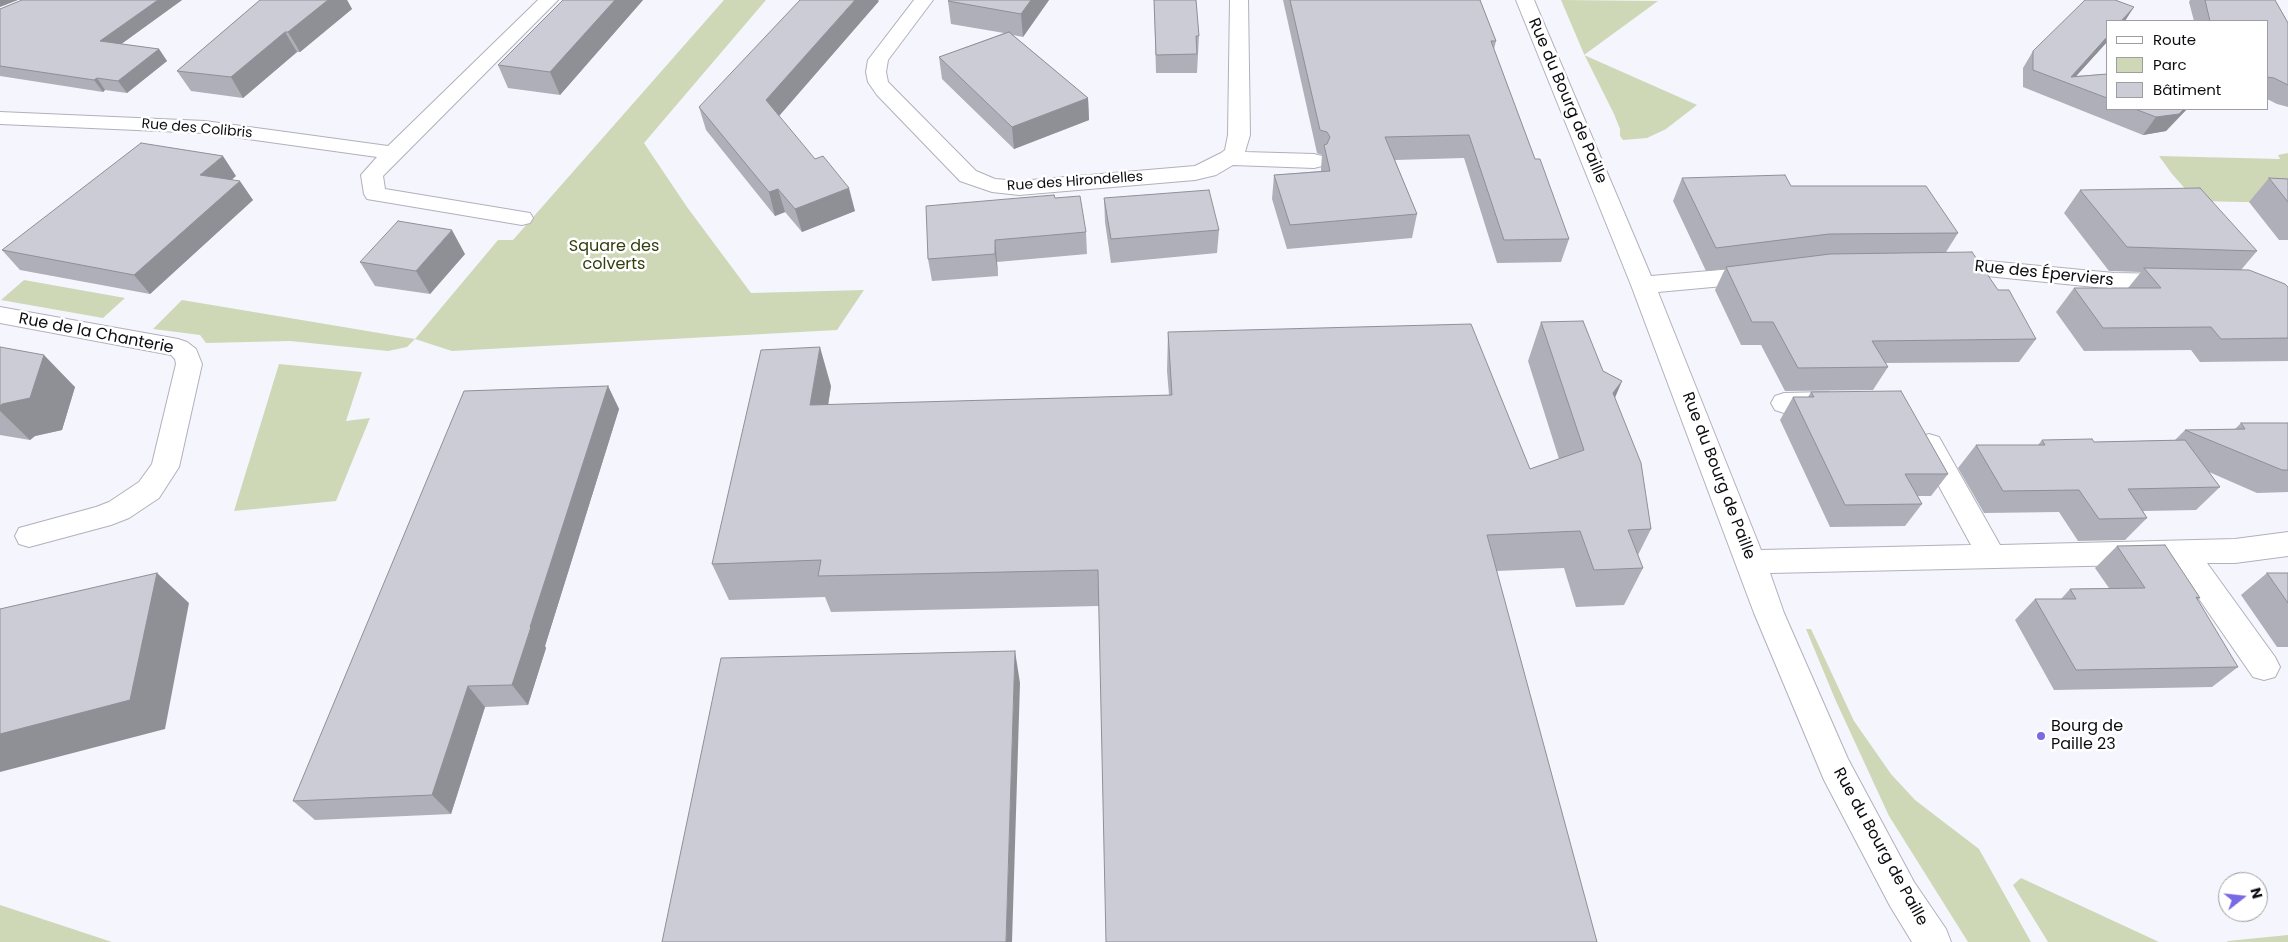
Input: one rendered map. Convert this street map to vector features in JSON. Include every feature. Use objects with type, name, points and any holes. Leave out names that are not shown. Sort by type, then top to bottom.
[{"type":"street","points":[[522,218],[375,194],[372,175],[549,0]]},
{"type":"street","name":"Rue des Hirondelles","points":[[924,0],[878,60],[876,72],[878,82],[884,91],[968,176],[992,185],[1019,188],[1195,173],[1214,167],[1229,158],[1314,161]]},
{"type":"street","points":[[1229,158],[1235,151],[1239,135],[1239,0]]},
{"type":"street","name":"Rue du Bourg de Paille","points":[[1525,0],[1644,285],[1772,621],[1836,768],[1902,894],[1933,942]]},
{"type":"street","name":"Rue des Colibris","points":[[0,118],[205,127],[393,153]]},
{"type":"street","name":"Rue des Éperviers","points":[[1920,265],[1958,265],[2114,281],[2188,282]]},
{"type":"street","points":[[1644,285],[1719,280],[1778,272]]},
{"type":"street","name":"Rue de la Chanterie","points":[[0,316],[178,348],[187,355],[189,364],[165,467],[148,490],[135,500],[101,517],[28,536]]},
{"type":"street","points":[[1784,403],[1852,402]]},
{"type":"street","points":[[1919,426],[1992,557]]},
{"type":"street","points":[[1751,562],[2235,551],[2288,544]]},
{"type":"street","points":[[2183,552],[2264,667]]},
{"type":"green space","name":"Square des colverts","points":[[724,0],[766,0],[644,143],[687,207],[751,293],[864,290],[837,330],[452,351],[415,339],[498,240],[513,240]]},
{"type":"green space","points":[[1561,0],[1658,1],[1584,55]]},
{"type":"green space","points":[[1585,55],[1697,105],[1666,129],[1647,138],[1623,140],[1620,136],[1620,129],[1614,114]]},
{"type":"green space","points":[[2288,153],[2288,203],[2196,201],[2159,156],[2280,159],[2278,155]]},
{"type":"green space","points":[[24,280],[125,298],[103,318],[1,300]]},
{"type":"green space","points":[[182,300],[415,339],[407,347],[388,351],[290,341],[206,343],[200,335],[153,329]]},
{"type":"green space","points":[[279,364],[362,372],[346,421],[370,418],[336,501],[234,511]]},
{"type":"green space","points":[[1806,629],[1811,629],[1854,721],[1891,774],[1915,800],[1979,849],[2031,942],[1968,942],[1889,816],[1835,699]]},
{"type":"green space","points":[[2021,878],[2159,942],[2048,942],[2013,885]]},
{"type":"green space","points":[[0,905],[112,942],[0,942]]},
{"type":"green space","points":[[2288,935],[2288,942],[2227,942],[2228,941]]},
{"type":"building","points":[[22,0],[158,0],[100,41],[159,49],[118,81],[97,78],[94,80],[0,66],[0,9]]},
{"type":"building","points":[[260,0],[328,0],[288,32],[285,32],[231,77],[177,71]]},
{"type":"building","points":[[563,0],[615,0],[550,72],[498,65]]},
{"type":"building","points":[[800,0],[855,0],[766,100],[815,159],[823,156],[849,188],[795,209],[778,189],[769,192],[699,107]]},
{"type":"building","points":[[949,0],[1031,0],[1021,14]]},
{"type":"building","points":[[1154,0],[1196,0],[1199,36],[1196,36],[1197,54],[1156,55]]},
{"type":"building","points":[[1290,0],[1480,0],[1496,41],[1491,41],[1535,159],[1540,159],[1569,239],[1504,240],[1469,135],[1385,137],[1417,214],[1290,225],[1274,175],[1330,171],[1324,145],[1327,144],[1330,137],[1327,132],[1320,130]]},
{"type":"building","points":[[2085,0],[2115,0],[2134,7],[2122,20],[2106,20],[2106,38],[2071,77],[2106,74],[2106,98],[2033,70],[2033,51]]},
{"type":"building","points":[[2205,0],[2275,0],[2288,23],[2288,85],[2268,77],[2268,20],[2210,20]]},
{"type":"building","points":[[1009,32],[1088,98],[1012,127],[939,57]]},
{"type":"building","points":[[2138,110],[2183,110],[2179,114],[2156,117]]},
{"type":"building","points":[[141,143],[223,156],[200,175],[240,181],[134,275],[2,250]]},
{"type":"building","points":[[1785,175],[1791,186],[1926,186],[1958,233],[1829,234],[1716,248],[1682,178]]},
{"type":"building","points":[[2269,178],[2288,179],[2288,202]]},
{"type":"building","points":[[2200,188],[2257,251],[2127,247],[2080,190]]},
{"type":"building","points":[[1209,190],[1219,230],[1111,239],[1104,198]]},
{"type":"building","points":[[1054,195],[1055,198],[1080,196],[1086,232],[995,240],[995,254],[928,259],[926,206]]},
{"type":"building","points":[[398,221],[452,230],[416,271],[360,262]]},
{"type":"building","points":[[1972,252],[1998,290],[2009,290],[2036,339],[1872,341],[1888,367],[1798,368],[1773,322],[1752,322],[1726,267],[1830,254]]},
{"type":"building","points":[[2144,268],[2249,270],[2285,284],[2288,287],[2288,338],[2221,339],[2211,327],[2103,328],[2074,288],[2161,288]]},
{"type":"building","points":[[1583,321],[1603,371],[1622,381],[1613,393],[1641,463],[1651,529],[1628,530],[1643,568],[1594,570],[1580,531],[1487,535],[1597,942],[1106,942],[1098,570],[818,576],[821,560],[712,564],[761,350],[820,347],[810,405],[1172,395],[1168,332],[1471,324],[1530,469],[1584,450],[1541,322]]},
{"type":"building","points":[[0,347],[44,355],[30,398],[0,406]]},
{"type":"building","points":[[608,386],[512,685],[468,686],[432,795],[293,801],[464,391]]},
{"type":"building","points":[[1901,391],[1948,474],[1905,474],[1922,504],[1845,505],[1793,397],[1814,397],[1811,392]]},
{"type":"building","points":[[2241,423],[2288,423],[2288,470],[2282,470],[2185,430],[2245,429]]},
{"type":"building","points":[[2092,439],[2094,442],[2185,440],[2220,487],[2128,489],[2147,518],[2099,519],[2079,490],[2003,491],[1976,445],[2045,445],[2042,440]]},
{"type":"building","points":[[2165,545],[2200,598],[2196,597],[2238,667],[2076,670],[2035,599],[2076,599],[2070,589],[2145,588],[2117,546]]},
{"type":"building","points":[[157,573],[130,700],[0,734],[0,609]]},
{"type":"building","points":[[2267,573],[2288,573],[2288,603]]},
{"type":"building","points":[[1015,651],[1006,942],[662,942],[721,658]]},
{"type":"place","name":"Bourg de Paille 23","points":[[2041,736]]}]
